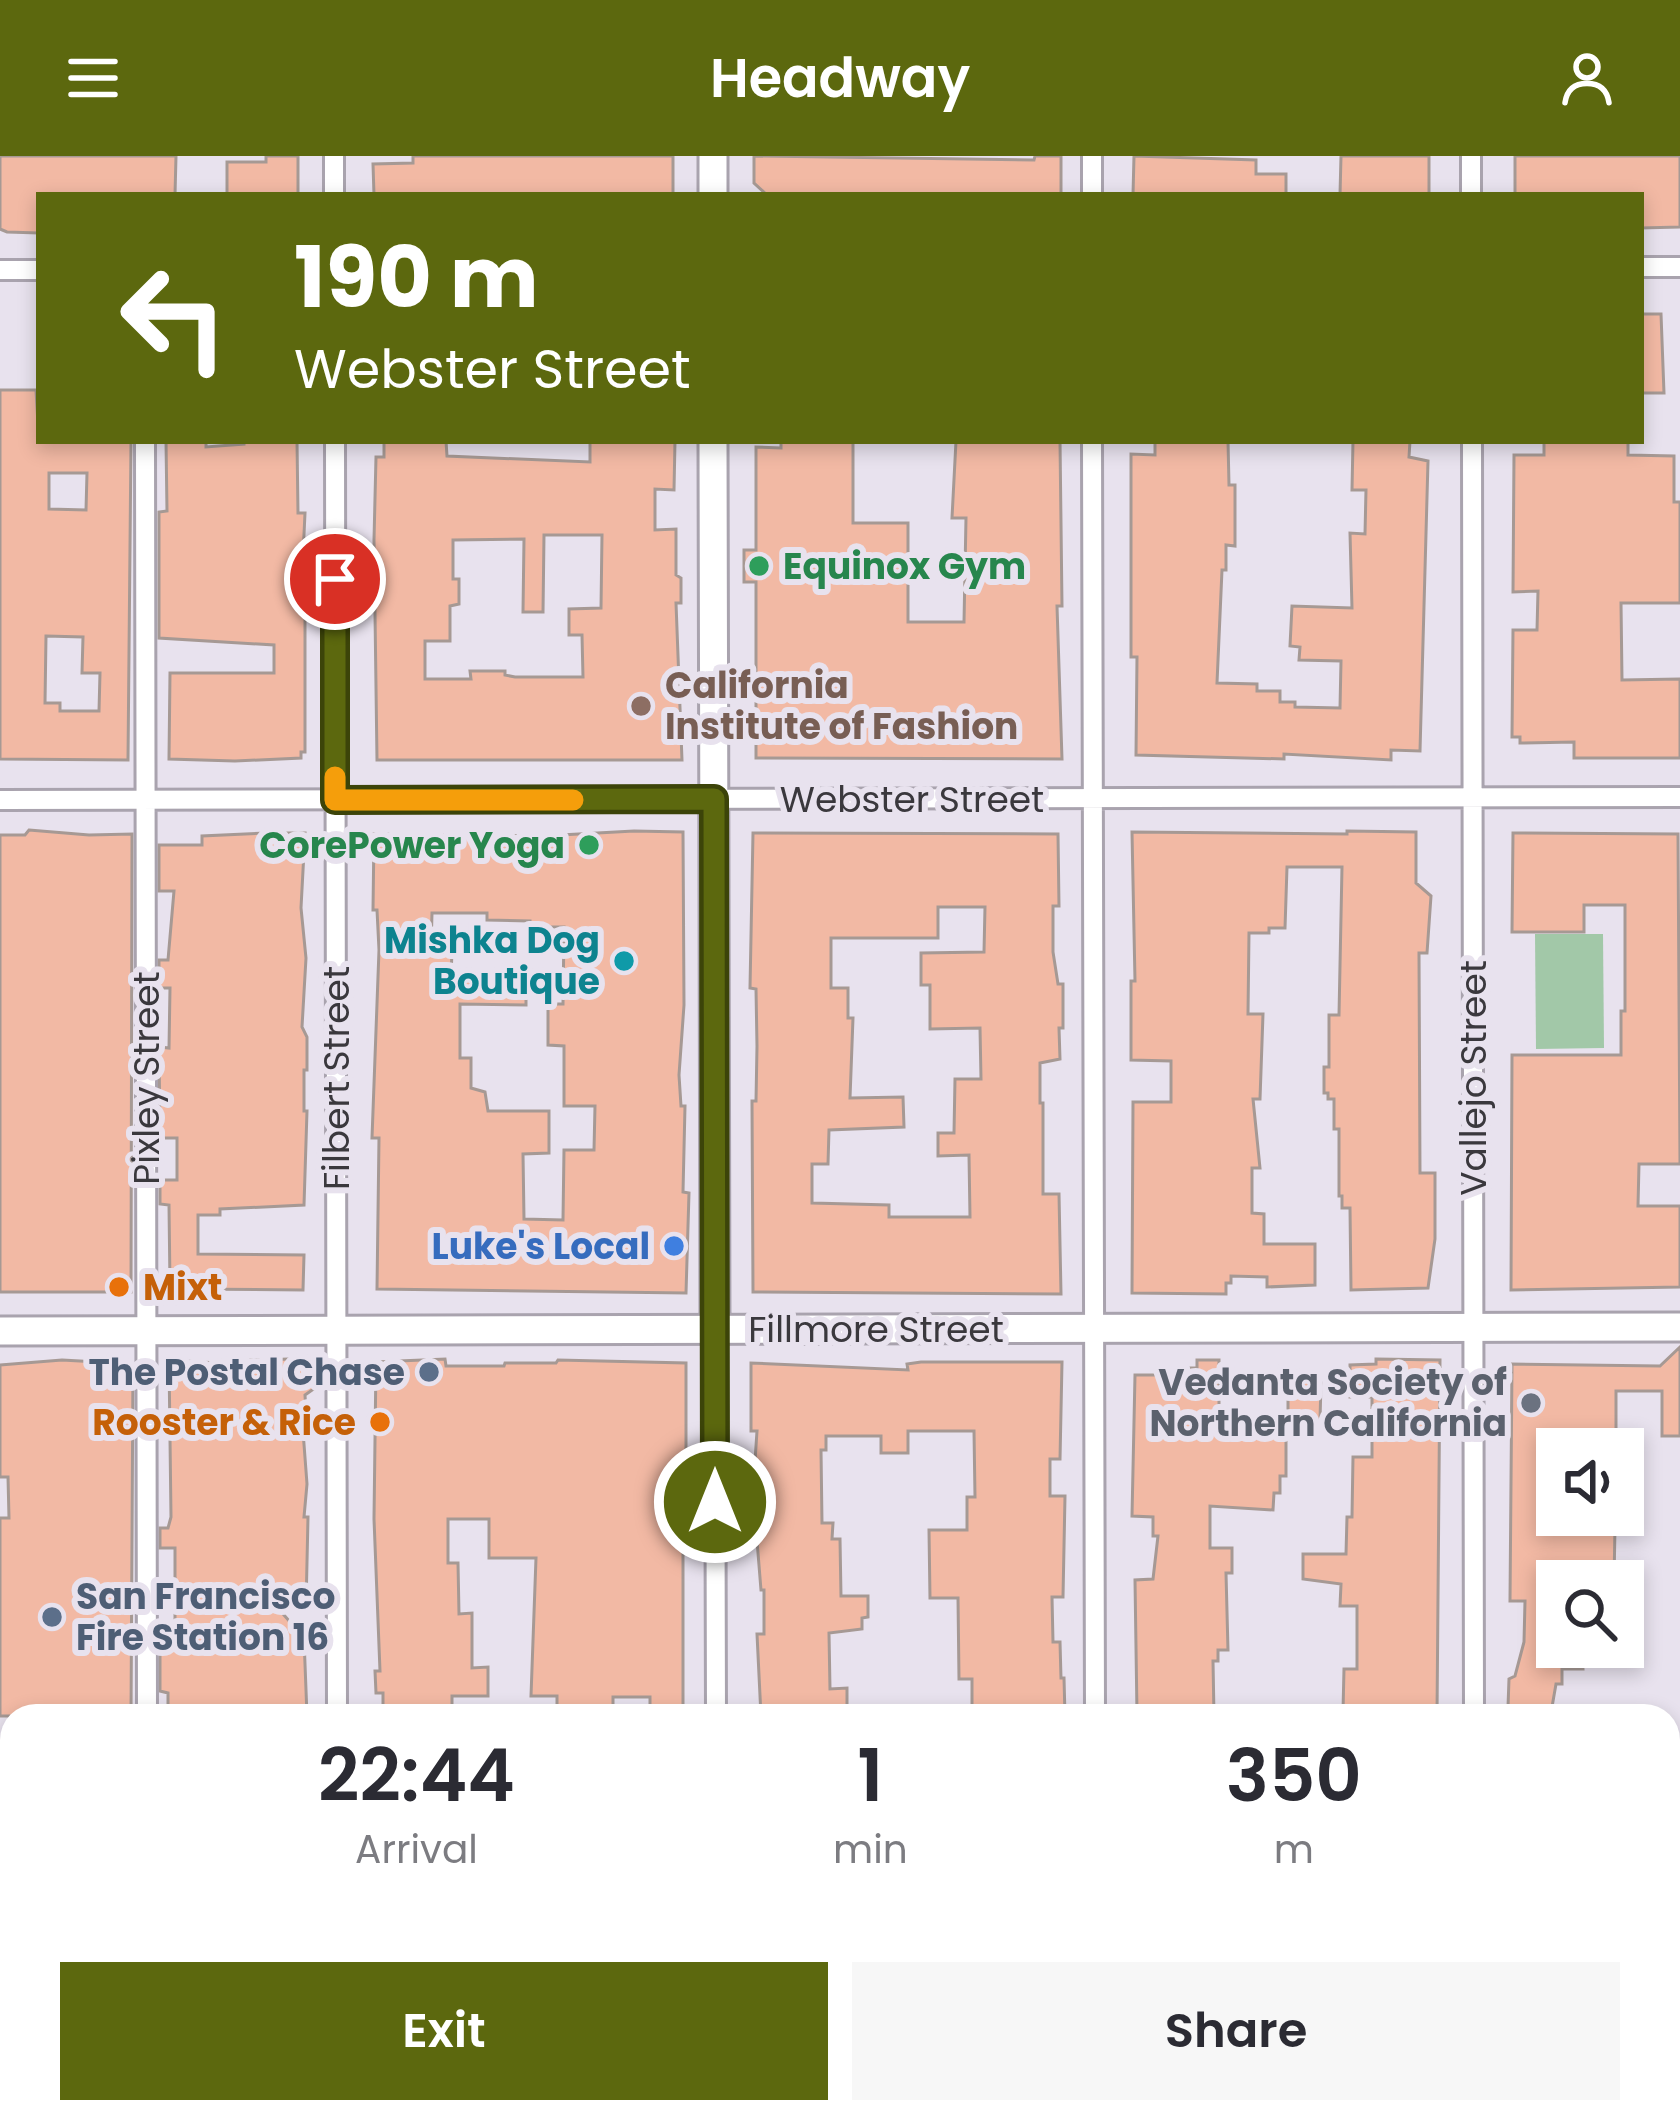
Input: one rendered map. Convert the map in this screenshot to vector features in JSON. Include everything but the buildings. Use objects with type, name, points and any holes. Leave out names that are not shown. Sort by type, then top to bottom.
[{"type":"street","points":[[334,156],[334,192]]},
{"type":"street","points":[[713,156],[713,192]]},
{"type":"street","points":[[1092,156],[1092,192]]},
{"type":"street","points":[[1471,156],[1471,192]]},
{"type":"street","points":[[1644,267],[1680,267]]},
{"type":"street","points":[[0,270],[36,270]]},
{"type":"street","name":"Pixley Street","points":[[145,444],[147,1704]]},
{"type":"street","name":"Filbert Street","points":[[335,444],[337,1704]]},
{"type":"street","points":[[713,444],[716,1704]]},
{"type":"street","points":[[1092,444],[1095,1704]]},
{"type":"street","name":"Vallejo Street","points":[[1472,444],[1474,1704]]},
{"type":"street","name":"Webster Street","points":[[0,800],[1680,797]]},
{"type":"street","name":"Fillmore Street","points":[[0,1330],[1680,1327]]},
{"type":"green space","points":[[1535,934],[1603,934],[1604,1048],[1536,1049]]},
{"type":"slow traffic","points":[[335,777],[335,800],[573,800]]},
{"type":"place","name":"Equinox Gym","points":[[759,566]]},
{"type":"place","name":"California Institute of Fashion","points":[[641,706]]},
{"type":"place","name":"CorePower Yoga","points":[[589,845]]},
{"type":"place","name":"Mishka Dog Boutique","points":[[624,961]]},
{"type":"place","name":"Luke's Local","points":[[674,1246]]},
{"type":"place","name":"Mixt","points":[[119,1287]]},
{"type":"place","name":"The Postal Chase","points":[[429,1372]]},
{"type":"place","name":"Vedanta Society of Northern California","points":[[1531,1403]]},
{"type":"place","name":"Rooster & Rice","points":[[380,1422]]},
{"type":"place","name":"San Francisco Fire Station 16","points":[[52,1617]]},
{"type":"route","points":[[335,579],[335,800],[714,799],[715,1502]]}]
